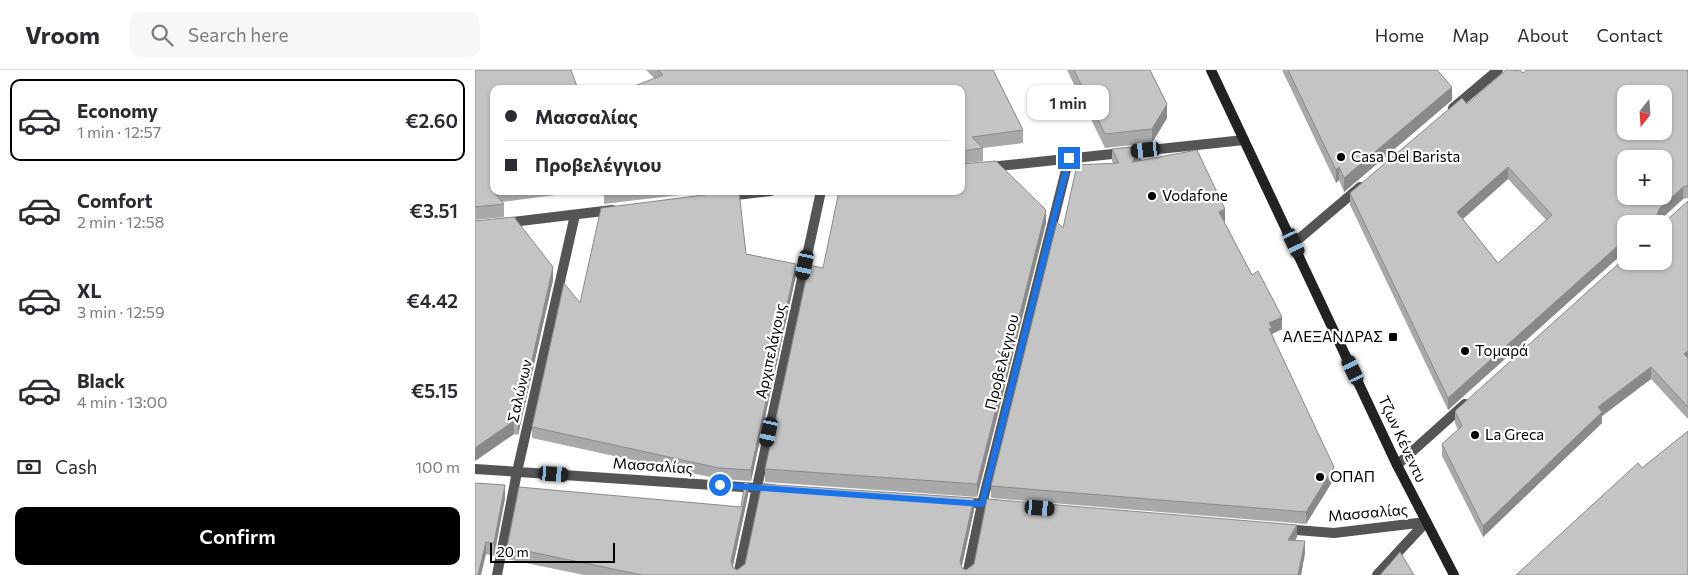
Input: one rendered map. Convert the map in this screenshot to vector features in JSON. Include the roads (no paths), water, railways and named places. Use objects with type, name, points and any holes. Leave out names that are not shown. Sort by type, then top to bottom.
[{"type":"street","name":"Τζων Κένεντυ","points":[[1211,70],[1397,465],[1454,575]]},
{"type":"street","points":[[1445,115],[1498,70]]},
{"type":"street","points":[[965,170],[1244,140]]},
{"type":"street","name":"Προβελέγγιου","points":[[967,575],[982,504],[1069,158]]},
{"type":"street","points":[[1294,243],[1369,179]]},
{"type":"street","points":[[713,198],[738,195]]},
{"type":"street","name":"Αρχιπελάγους","points":[[738,575],[820,195]]},
{"type":"street","points":[[493,224],[625,209]]},
{"type":"street","name":"Σαλώνων","points":[[497,575],[517,472],[575,214]]},
{"type":"street","points":[[1397,465],[1471,399]]},
{"type":"street","name":"Μασσαλίας","points":[[475,469],[786,490]]},
{"type":"street","points":[[952,502],[1011,506]]},
{"type":"street","points":[[1377,575],[1426,522]]},
{"type":"street","name":"Μασσαλίας","points":[[1275,528],[1334,533],[1426,522]]},
{"type":"place","name":"Casa Del Barista","points":[[1341,157]]},
{"type":"place","name":"Vodafone","points":[[1152,196]]},
{"type":"place","name":"ΑΛΕΞΑΝΔΡΑΣ","points":[[1393,337]]},
{"type":"place","name":"Τομαρά","points":[[1465,351]]},
{"type":"place","name":"La Greca","points":[[1475,435]]},
{"type":"place","name":"ΟΠΑΠ","points":[[1320,477]]}]
